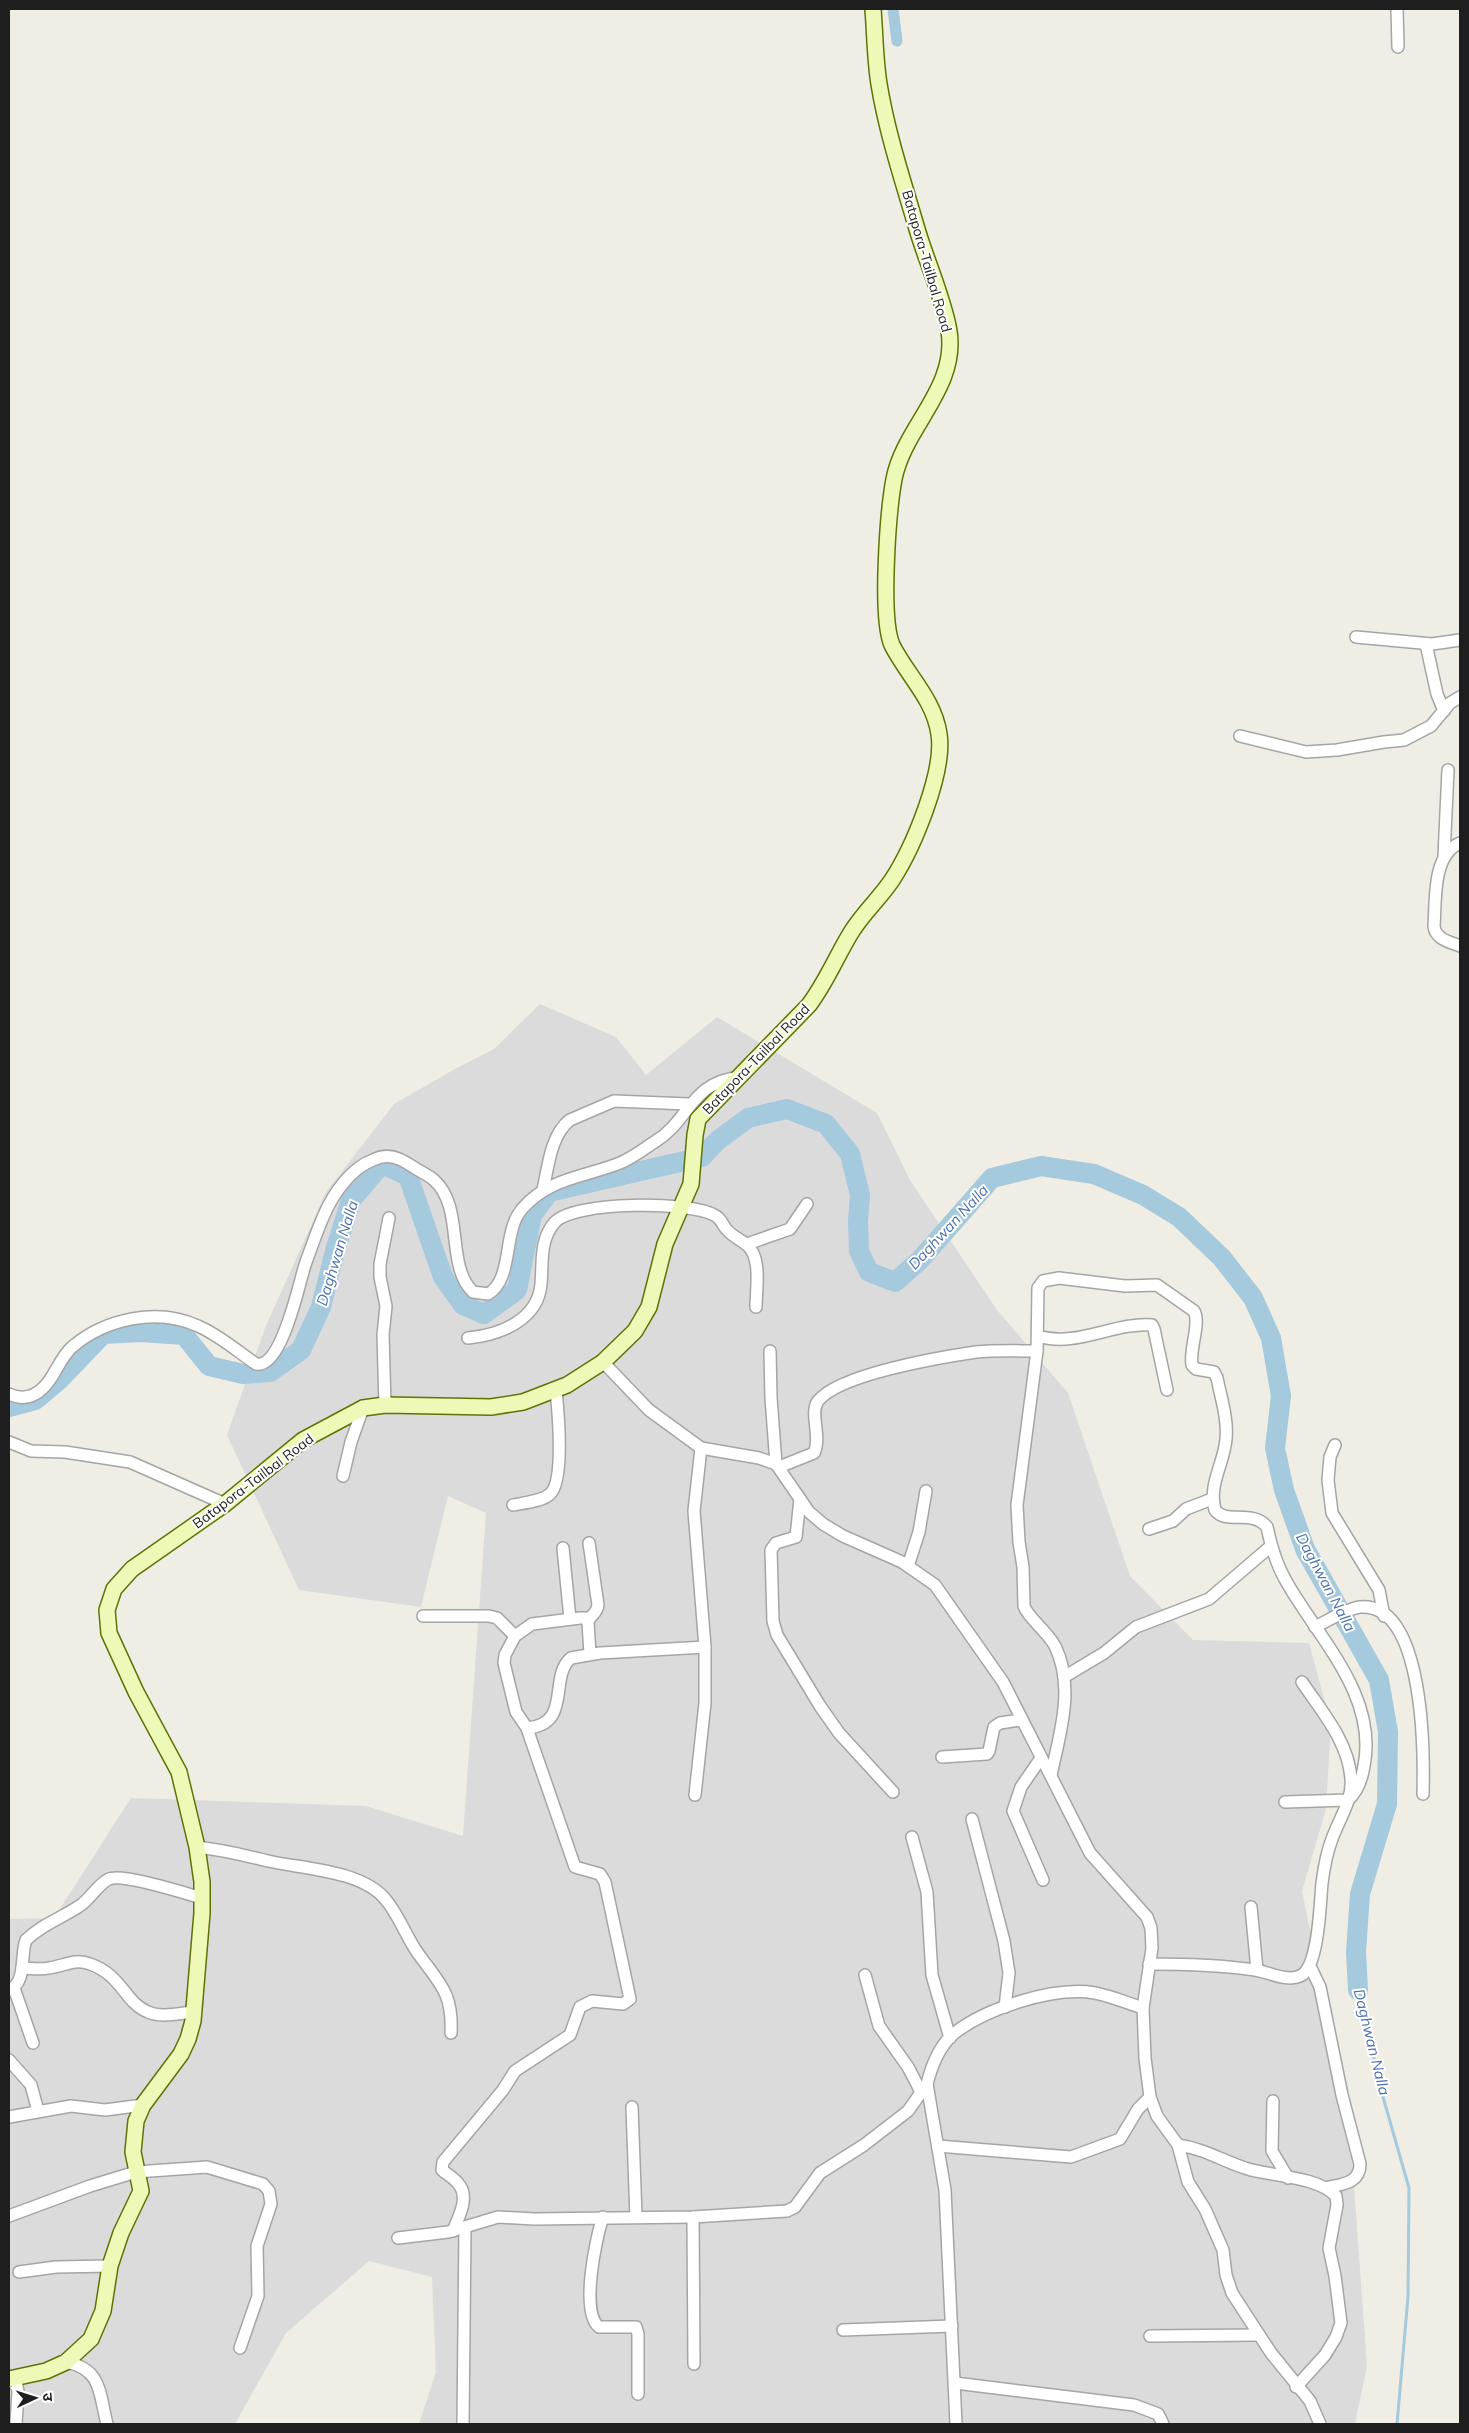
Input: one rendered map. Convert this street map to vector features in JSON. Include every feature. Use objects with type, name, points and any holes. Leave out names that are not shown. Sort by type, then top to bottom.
[{"type":"main road","name":"Batapora-Tailbal Road","points":[[12,2379],[46,2371],[66,2362],[91,2339],[103,2311],[110,2266],[121,2233],[139,2199],[140,2183],[136,2172],[133,2135],[136,2121],[143,2105],[181,2054],[188,2039],[194,2012],[202,1898],[198,1847],[179,1772],[109,1633],[107,1610],[114,1589],[132,1569],[225,1504],[303,1440],[362,1408],[385,1405],[491,1408],[522,1402],[556,1390],[591,1372],[635,1331],[643,1318],[655,1289],[665,1244],[691,1184],[698,1119],[810,1005],[822,987],[854,927],[894,877],[933,789],[940,754],[940,736],[933,710],[891,642],[887,624],[886,586],[894,478],[903,454],[948,366],[951,351],[949,331],[886,117],[879,82],[873,9]]},
{"type":"street","points":[[1397,9],[1398,47]]},
{"type":"street","points":[[1356,636],[1426,644],[1459,641]]},
{"type":"street","points":[[1426,644],[1444,711]]},
{"type":"street","points":[[1240,736],[1306,752],[1337,750],[1413,738],[1431,726],[1450,703],[1460,697]]},
{"type":"street","points":[[1444,857],[1448,770]]},
{"type":"street","points":[[1460,843],[1449,848],[1444,857],[1438,878],[1434,932],[1438,936],[1460,946]]},
{"type":"street","points":[[9,1394],[18,1398],[29,1397],[44,1388],[55,1367],[72,1347],[114,1324],[145,1317],[197,1325],[256,1364],[263,1363],[276,1352],[283,1336],[306,1264],[325,1214],[336,1194],[354,1170],[365,1162],[381,1156],[398,1158],[432,1179],[441,1187],[448,1203],[462,1278],[467,1287],[480,1295],[488,1294],[499,1284],[514,1222],[522,1209],[543,1190],[572,1177],[622,1162],[662,1138],[689,1104],[718,1081],[741,1077]]},
{"type":"street","points":[[543,1190],[555,1142],[564,1124],[570,1120],[614,1101],[689,1104]]},
{"type":"street","points":[[747,1244],[790,1229],[807,1204]]},
{"type":"street","points":[[468,1338],[486,1336],[503,1331],[528,1314],[537,1300],[541,1287],[541,1261],[548,1232],[564,1216],[598,1207],[682,1206],[714,1214],[733,1237],[747,1244],[754,1255],[756,1262],[756,1307]]},
{"type":"street","points":[[385,1405],[383,1335],[386,1306],[380,1277],[380,1264],[389,1218]]},
{"type":"street","points":[[1051,1775],[1062,1724],[1064,1677],[1054,1644],[1044,1629],[1026,1611],[1024,1567],[1019,1542],[1017,1505],[1037,1351],[1038,1288],[1043,1281],[1059,1278],[1125,1286],[1157,1285],[1194,1311],[1196,1321],[1192,1343],[1192,1365],[1196,1369],[1210,1370],[1215,1374],[1226,1422],[1226,1443],[1212,1489],[1212,1499],[1217,1513],[1260,1520],[1267,1527],[1271,1546],[1285,1580],[1354,1690],[1366,1729],[1367,1751],[1362,1779],[1354,1795],[1348,1800],[1286,1802]]},
{"type":"street","points":[[1038,1336],[1064,1338],[1094,1335],[1141,1325],[1152,1325],[1167,1390]]},
{"type":"street","points":[[770,1351],[770,1398],[778,1466],[809,1512],[823,1524],[908,1566],[935,1585],[1003,1682],[1020,1720],[1051,1775],[1090,1853],[1137,1903],[1147,1917],[1152,1928],[1152,1940],[1143,2008],[1145,2058],[1150,2098],[1157,2116],[1178,2145],[1188,2182],[1205,2209],[1223,2250],[1226,2275],[1232,2293],[1258,2335],[1296,2387],[1310,2400],[1320,2424]]},
{"type":"street","points":[[603,1362],[649,1410],[701,1448],[759,1458],[778,1466],[814,1453],[818,1439],[815,1409],[818,1402],[827,1393],[863,1376],[976,1352],[1037,1351]]},
{"type":"street","points":[[513,1505],[547,1496],[554,1489],[560,1440],[556,1390]]},
{"type":"street","points":[[343,1476],[350,1442],[362,1408]]},
{"type":"street","points":[[9,1442],[31,1451],[65,1452],[130,1462],[225,1504]]},
{"type":"street","points":[[1335,1445],[1330,1457],[1328,1480],[1332,1513],[1379,1590],[1384,1616]]},
{"type":"street","points":[[695,1795],[704,1714],[705,1647],[694,1511],[701,1448]]},
{"type":"street","points":[[908,1566],[919,1532],[926,1491]]},
{"type":"street","points":[[800,1499],[796,1537],[776,1543],[771,1550],[774,1630],[834,1726],[893,1792]]},
{"type":"street","points":[[1149,1529],[1173,1521],[1186,1509],[1212,1499]]},
{"type":"street","points":[[453,2231],[461,2210],[462,2192],[459,2185],[442,2170],[442,2162],[503,2090],[515,2071],[570,2035],[580,2007],[592,2001],[623,2004],[630,1999],[605,1882],[600,1874],[575,1867],[527,1728],[516,1712],[504,1664],[505,1655],[515,1636],[532,1624],[589,1618],[596,1612],[598,1605],[589,1543]]},
{"type":"street","points":[[1064,1677],[1104,1653],[1136,1627],[1210,1599],[1271,1546]]},
{"type":"street","points":[[563,1548],[570,1619]]},
{"type":"street","points":[[1315,1627],[1352,1609],[1367,1608],[1392,1621],[1409,1653],[1416,1680],[1424,1750],[1423,1794]]},
{"type":"street","points":[[423,1616],[489,1616],[497,1618],[515,1636]]},
{"type":"street","points":[[589,1618],[590,1654]]},
{"type":"street","points":[[527,1728],[542,1725],[549,1719],[558,1701],[568,1661],[579,1655],[705,1647]]},
{"type":"street","points":[[1149,1964],[1206,1964],[1257,1970],[1285,1977],[1298,1977],[1306,1973],[1310,1966],[1314,1951],[1324,1862],[1348,1800],[1351,1778],[1345,1747],[1302,1682]]},
{"type":"street","points":[[942,1757],[987,1754],[994,1726],[1000,1723],[1020,1720]]},
{"type":"street","points":[[1041,1758],[1021,1787],[1013,1816],[1043,1880]]},
{"type":"street","points":[[972,1819],[1004,1941],[1009,1973],[1006,2008]]},
{"type":"street","points":[[912,1837],[926,1892],[932,1975],[950,2038]]},
{"type":"street","points":[[198,1847],[230,1850],[268,1861],[336,1874],[360,1881],[373,1888],[386,1900],[418,1952],[443,1985],[451,2009],[451,2034]]},
{"type":"street","points":[[33,2043],[11,1989],[22,1968],[24,1946],[33,1933],[82,1904],[105,1881],[112,1878],[127,1879],[202,1898]]},
{"type":"street","points":[[1251,1907],[1257,1970]]},
{"type":"street","points":[[22,1968],[50,1968],[77,1961],[88,1962],[110,1973],[139,2008],[148,2012],[162,2014],[194,2012]]},
{"type":"street","points":[[1310,1966],[1320,1988],[1342,2095],[1360,2164],[1359,2175],[1354,2180],[1326,2188]]},
{"type":"street","points":[[865,1975],[879,2026],[924,2088],[938,2146],[945,2190],[956,2424]]},
{"type":"street","points":[[398,2238],[453,2231],[498,2217],[534,2219],[693,2217],[787,2210],[795,2207],[820,2173],[864,2145],[908,2111],[924,2088],[930,2070],[950,2038],[976,2020],[1006,2008],[1051,1995],[1081,1992],[1095,1993],[1143,2008]]},
{"type":"street","points":[[9,2060],[31,2085],[38,2111]]},
{"type":"street","points":[[938,2146],[1071,2157],[1120,2139],[1138,2109],[1150,2098]]},
{"type":"street","points":[[1272,2101],[1272,2151],[1288,2178]]},
{"type":"street","points":[[9,2118],[71,2106],[105,2110],[143,2105]]},
{"type":"street","points":[[632,2106],[636,2217]]},
{"type":"street","points":[[1178,2145],[1197,2148],[1249,2169],[1326,2188],[1338,2200],[1329,2248],[1336,2276],[1341,2323],[1336,2337],[1325,2355],[1296,2387]]},
{"type":"street","points":[[9,2216],[82,2188],[136,2172],[207,2167],[267,2187],[270,2197],[270,2210],[259,2240],[257,2252],[258,2296],[240,2348]]},
{"type":"street","points":[[602,2217],[592,2257],[593,2317],[598,2327],[636,2327],[638,2334],[638,2394]]},
{"type":"street","points":[[693,2217],[694,2364]]},
{"type":"street","points":[[463,2424],[465,2227]]},
{"type":"street","points":[[19,2272],[56,2267],[110,2266]]},
{"type":"street","points":[[843,2330],[952,2326]]},
{"type":"street","points":[[1150,2336],[1258,2335]]},
{"type":"street","points":[[66,2362],[86,2368],[94,2378],[107,2424]]},
{"type":"street","points":[[12,2379],[18,2392],[16,2424]]},
{"type":"street","points":[[955,2384],[1134,2405],[1158,2414],[1162,2424]]},
{"type":"shaded area","points":[[540,1004],[616,1037],[646,1075],[717,1017],[877,1113],[911,1182],[997,1310],[1068,1393],[1130,1576],[1193,1640],[1309,1643],[1331,1724],[1326,1809],[1302,1891],[1349,2117],[1367,2366],[1355,2424],[419,2424],[436,2372],[432,2277],[369,2261],[286,2333],[235,2424],[9,2424],[9,1919],[54,1918],[131,1798],[366,1806],[463,1836],[486,1513],[448,1496],[421,1607],[299,1590],[227,1435],[265,1328],[326,1192],[394,1104],[494,1049]]},
{"type":"waterway","points":[[893,9],[897,41]]},
{"type":"waterway","name":"Daghwan Nalla","points":[[9,1407],[35,1400],[59,1380],[103,1334],[141,1332],[184,1335],[209,1366],[243,1374],[270,1372],[301,1350],[321,1307],[335,1251],[351,1200],[382,1164],[408,1176],[443,1277],[463,1305],[484,1314],[517,1290],[532,1215],[549,1192],[702,1157],[717,1141],[748,1118],[787,1109],[826,1124],[850,1154],[860,1195],[858,1221],[859,1251],[869,1272],[895,1282],[920,1260],[992,1178],[1041,1166],[1094,1174],[1143,1195],[1179,1217],[1222,1258],[1253,1298],[1271,1338],[1281,1396],[1275,1448],[1284,1490],[1305,1549],[1379,1680],[1388,1732],[1387,1804],[1360,1894],[1356,1952],[1358,1990]]},
{"type":"waterway","name":"Daghwan Nalla","points":[[1358,1990],[1383,2097],[1409,2188],[1408,2297],[1397,2424]]}]
